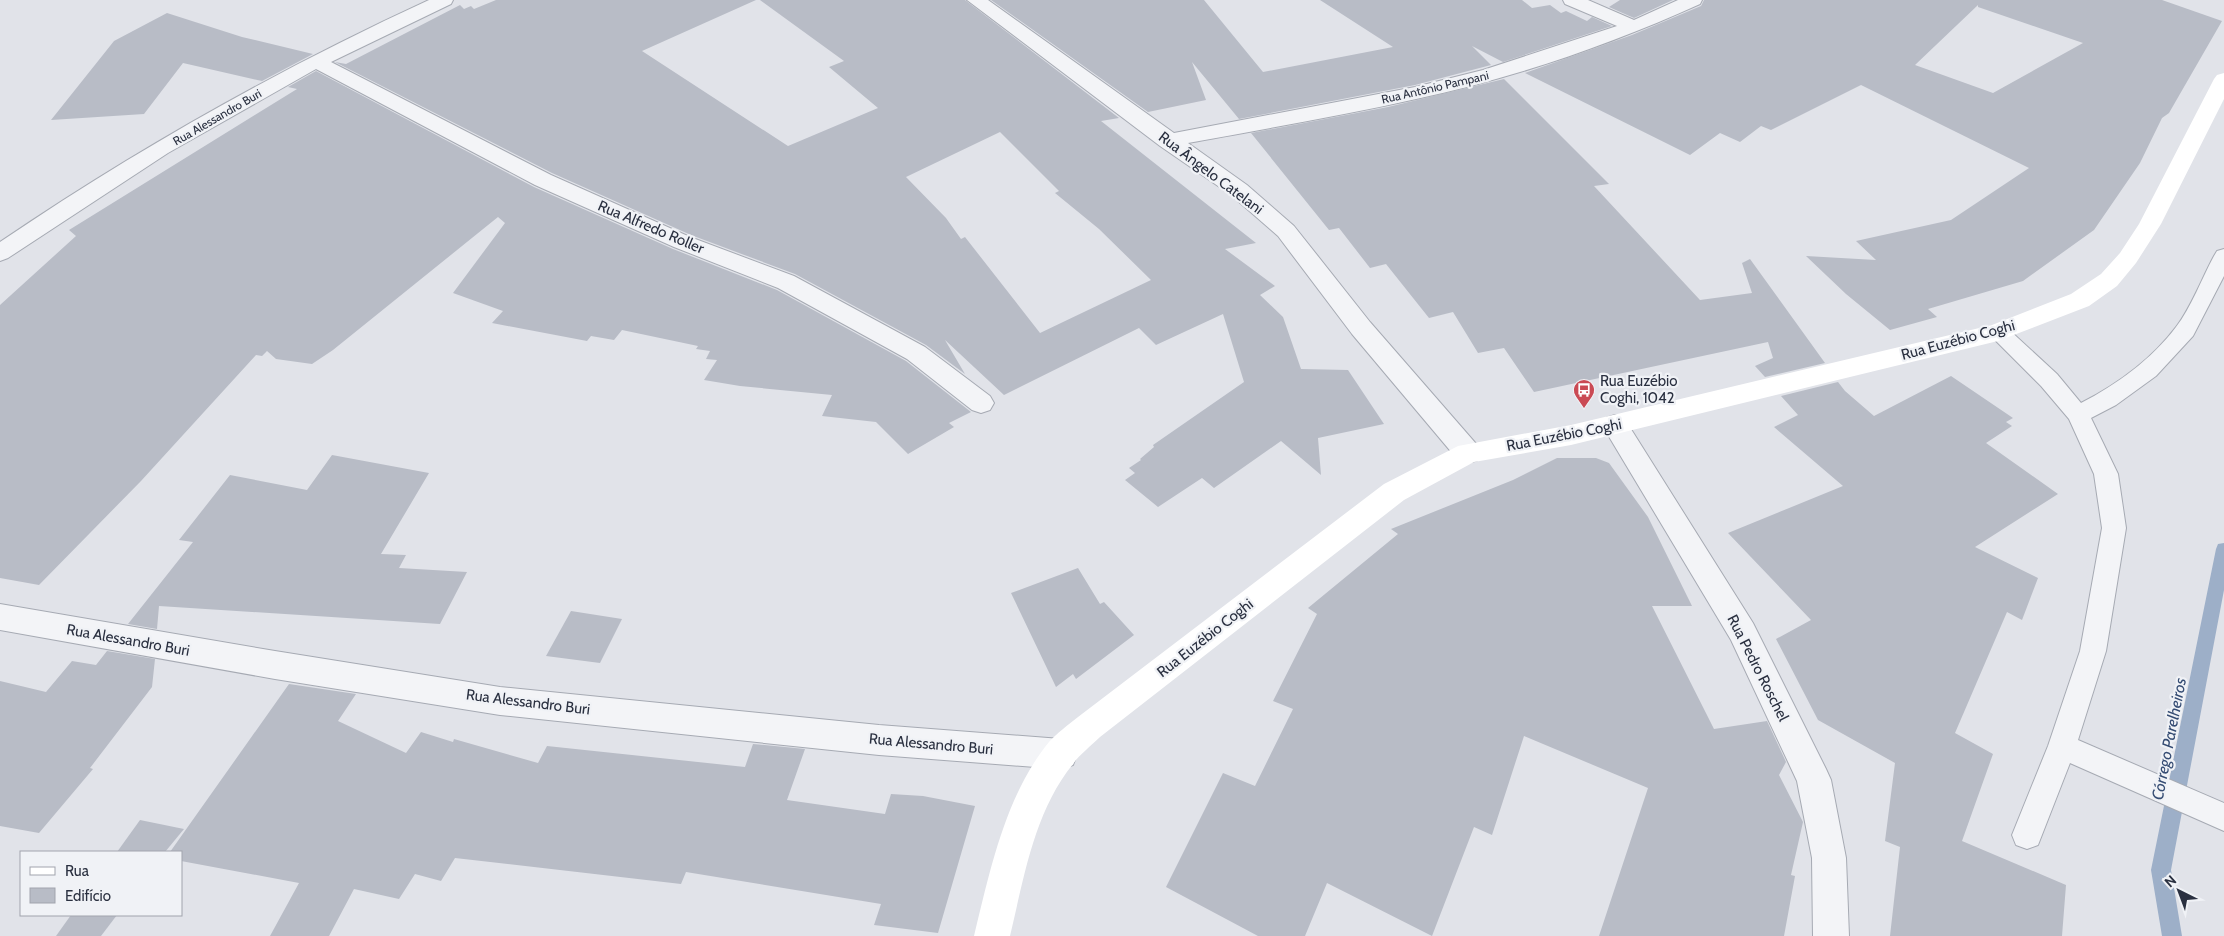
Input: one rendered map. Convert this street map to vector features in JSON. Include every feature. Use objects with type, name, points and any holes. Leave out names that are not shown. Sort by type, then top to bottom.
[{"type":"main road","name":"Rua Euzébio Coghi","points":[[992,936],[1013,853],[1031,802],[1061,754],[1097,721],[1394,492],[1468,453],[1615,425],[1998,332],[2080,300],[2109,280],[2128,258],[2150,224],[2224,79]]},
{"type":"street","name":"Rua Alessandro Buri","points":[[0,253],[76,201],[315,61],[444,0]]},
{"type":"street","name":"Rua Ângelo Catelani","points":[[976,0],[1239,190],[1286,231],[1361,328],[1468,453]]},
{"type":"street","points":[[1572,0],[1634,27]]},
{"type":"street","name":"Rua Antônio Pampani","points":[[1168,140],[1416,93],[1490,74],[1634,27],[1693,0]]},
{"type":"street","name":"Rua Alfredo Roller","points":[[315,61],[544,180],[682,242],[786,282],[916,353],[981,404]]},
{"type":"street","name":"Rua Pedro Roschel","points":[[1615,425],[1742,632],[1814,780],[1829,858],[1832,936]]},
{"type":"street","name":"Rua Alessandro Buri","points":[[0,617],[275,665],[500,701],[879,740],[1061,754]]},
{"type":"lane","points":[[2078,415],[2108,399],[2148,370],[2185,331],[2224,256]]},
{"type":"lane","points":[[1998,332],[2049,380],[2078,415],[2106,474],[2114,528],[2093,651],[2062,746],[2027,835]]},
{"type":"lane","points":[[2062,746],[2223,817]]},
{"type":"building","points":[[496,0],[756,0],[642,51],[788,146],[878,108],[829,67],[844,61],[760,0],[965,0],[1119,118],[1101,121],[1256,243],[1225,249],[1275,286],[1260,295],[1283,317],[1301,369],[1348,370],[1384,424],[1318,438],[1321,475],[1281,441],[1214,488],[1202,478],[1158,507],[1125,480],[1135,473],[1129,468],[1141,460],[1154,447],[1153,445],[1244,382],[1223,314],[1156,345],[1139,328],[1004,395],[945,340],[965,374],[926,345],[795,274],[691,235],[552,173],[335,62],[346,64],[460,5],[464,9],[471,6],[474,9]],"holes":[[[1000,132],[1059,191],[1055,193],[1099,229],[1151,280],[1040,333],[965,237],[961,239],[946,218],[906,177]]]},
{"type":"building","points":[[991,0],[1204,0],[1263,72],[1393,47],[1320,0],[1522,0],[1532,8],[1550,5],[1561,13],[1566,11],[1587,21],[1592,17],[1612,26],[1503,62],[1472,46],[1491,65],[1415,85],[1239,119],[1192,62],[1206,100],[1148,112]]},
{"type":"building","points":[[1620,0],[1673,0],[1634,18],[1609,7]]},
{"type":"building","points":[[1704,0],[2162,0],[2222,21],[2169,113],[2162,118],[2140,163],[2094,230],[2023,281],[1928,309],[1937,317],[1890,330],[1846,294],[1806,256],[1876,260],[1856,241],[1951,220],[2029,168],[1861,85],[1771,130],[1761,126],[1740,142],[1720,133],[1690,155],[1525,73],[1632,35],[1701,6]],"holes":[[[1978,5],[1978,7],[2083,43],[1993,93],[1915,65]]]},
{"type":"building","points":[[167,13],[242,37],[313,54],[262,81],[183,63],[144,114],[51,120],[114,41]]},
{"type":"building","points":[[316,71],[534,187],[673,249],[777,290],[906,361],[971,412],[949,423],[954,427],[908,454],[876,422],[822,416],[832,395],[740,386],[704,380],[717,360],[706,359],[710,351],[696,349],[698,346],[622,330],[614,340],[591,336],[587,341],[492,323],[503,311],[453,293],[505,223],[498,217],[333,350],[312,364],[276,359],[267,351],[262,356],[256,355],[141,481],[39,585],[0,578],[0,305],[76,236],[69,230],[297,89],[288,87]]},
{"type":"building","points":[[1504,79],[1609,184],[1594,186],[1700,300],[1752,293],[1742,263],[1750,259],[1825,363],[1765,377],[1755,366],[1773,358],[1768,342],[1534,392],[1504,348],[1478,353],[1453,312],[1429,318],[1386,264],[1370,268],[1339,228],[1329,230],[1251,133],[1388,107]]},
{"type":"building","points":[[1951,376],[2013,418],[2006,422],[2012,426],[1986,443],[2058,494],[1975,547],[2038,578],[2022,620],[2007,612],[1955,733],[1993,754],[1962,841],[2066,885],[2062,936],[1890,936],[1900,847],[1885,841],[1895,763],[1818,720],[1776,639],[1811,620],[1728,533],[1843,486],[1774,427],[1798,415],[1781,396],[1838,382],[1845,391],[1874,416]]},
{"type":"building","points":[[332,455],[429,473],[381,554],[406,555],[399,568],[467,572],[440,624],[159,606],[157,629],[128,624],[193,542],[179,540],[230,475],[307,490]]},
{"type":"building","points":[[1557,458],[1596,458],[1609,463],[1648,517],[1692,606],[1652,606],[1714,729],[1767,721],[1786,762],[1779,775],[1803,822],[1791,875],[1795,876],[1784,936],[1599,936],[1648,788],[1524,736],[1492,835],[1474,827],[1432,936],[1327,883],[1305,936],[1258,936],[1166,887],[1223,773],[1255,786],[1293,709],[1273,701],[1317,614],[1308,608],[1398,534],[1391,529],[1513,480]]},
{"type":"building","points":[[1078,568],[1100,604],[1104,602],[1134,635],[1076,679],[1073,674],[1056,687],[1011,593]]},
{"type":"building","points":[[571,611],[622,619],[600,663],[546,656]]},
{"type":"building","points":[[107,651],[155,659],[152,687],[90,768],[93,769],[39,833],[0,826],[0,681],[46,692],[72,661],[96,665]]},
{"type":"building","points":[[289,684],[356,694],[338,721],[406,753],[421,732],[453,742],[454,739],[538,763],[547,746],[745,767],[753,744],[805,749],[787,800],[885,814],[891,794],[923,796],[975,806],[938,933],[874,925],[881,904],[686,872],[681,884],[455,858],[441,881],[415,874],[399,899],[354,889],[329,936],[270,936],[299,883],[182,861],[182,851],[171,851]]},
{"type":"building","points":[[140,820],[184,829],[166,851],[118,851]]},
{"type":"building","points":[[70,916],[116,916],[101,936],[56,936]]},
{"type":"waterway","name":"Córrego Parelheiros","points":[[2172,936],[2161,870],[2224,549]]},
{"type":"place","name":"Rua Euzébio Coghi, 1042","points":[[1584,409]]}]
